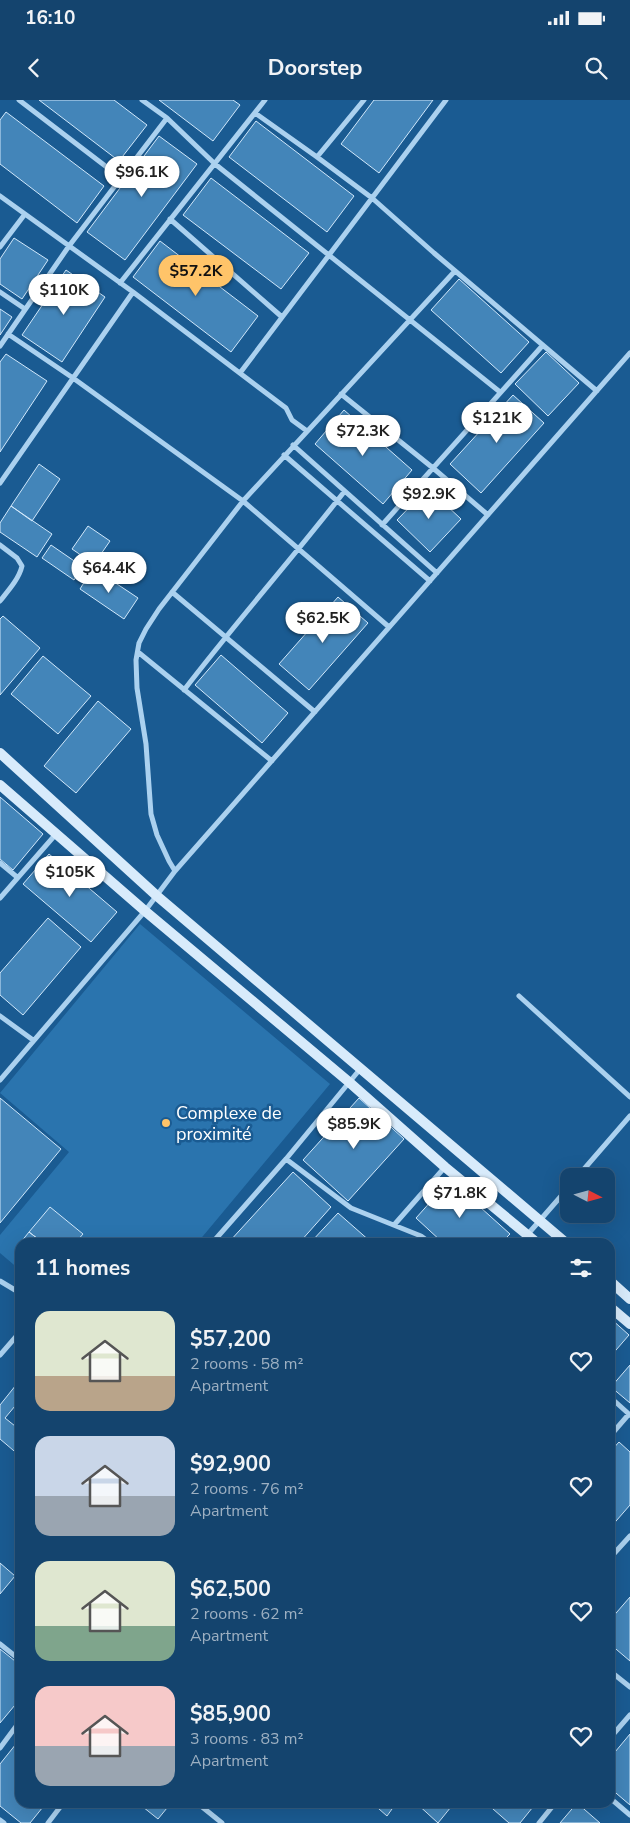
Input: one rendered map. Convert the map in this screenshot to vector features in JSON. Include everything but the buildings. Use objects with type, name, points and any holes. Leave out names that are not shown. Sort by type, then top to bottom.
[{"type":"street","points":[[19,100],[121,178]]},
{"type":"street","points":[[142,100],[166,118],[215,164],[500,392]]},
{"type":"street","points":[[120,283],[265,100]]},
{"type":"street","points":[[317,157],[364,100]]},
{"type":"street","points":[[240,373],[446,100]]},
{"type":"street","points":[[255,113],[372,198],[597,391]]},
{"type":"street","points":[[0,346],[69,246],[166,118]]},
{"type":"street","points":[[0,196],[133,292],[240,373],[283,406],[292,420],[307,431]]},
{"type":"street","points":[[0,247],[25,214]]},
{"type":"street","points":[[170,220],[282,317]]},
{"type":"street","points":[[176,871],[168,861],[157,835],[151,814],[146,744],[137,688],[136,660],[139,643],[146,629],[172,592],[243,500],[455,271]]},
{"type":"street","points":[[0,292],[25,309]]},
{"type":"street","points":[[0,483],[133,292]]},
{"type":"street","points":[[8,334],[73,378],[243,500],[390,627]]},
{"type":"street","points":[[382,525],[543,345]]},
{"type":"street","points":[[0,1080],[145,911],[176,871],[630,353]]},
{"type":"street","points":[[341,394],[433,468],[488,516]]},
{"type":"street","points":[[293,445],[438,573]]},
{"type":"street","points":[[284,455],[430,581]]},
{"type":"street","points":[[184,690],[224,637],[299,550],[344,492]]},
{"type":"street","points":[[0,546],[15,555],[22,566],[14,582],[0,601]]},
{"type":"street","points":[[172,592],[315,712]]},
{"type":"street","points":[[138,652],[272,761]]},
{"type":"street","points":[[0,753],[157,896],[560,1238]]},
{"type":"street","points":[[0,785],[145,911],[349,1082],[523,1238]]},
{"type":"street","points":[[0,898],[56,833]]},
{"type":"street","points":[[0,863],[17,877]]},
{"type":"street","points":[[519,996],[630,1097]]},
{"type":"street","points":[[0,1016],[33,1040]]},
{"type":"street","points":[[217,1238],[286,1159],[361,1068]]},
{"type":"street","points":[[585,1168],[630,1116]]},
{"type":"street","points":[[286,1159],[351,1208],[424,1238]]},
{"type":"street","points":[[394,1225],[445,1167]]},
{"type":"street","points":[[525,1238],[560,1196]]},
{"type":"street","points":[[0,1281],[15,1290]]},
{"type":"street","points":[[615,1286],[630,1299]]},
{"type":"street","points":[[615,1311],[630,1324]]},
{"type":"street","points":[[0,1355],[15,1338]]},
{"type":"street","points":[[615,1401],[630,1414],[615,1430]]},
{"type":"street","points":[[615,1552],[630,1536]]},
{"type":"street","points":[[0,1644],[15,1656]]},
{"type":"street","points":[[615,1675],[630,1687]]},
{"type":"street","points":[[615,1732],[630,1715]]},
{"type":"street","points":[[0,1748],[15,1728]]},
{"type":"street","points":[[615,1802],[630,1815]]},
{"type":"street","points":[[48,1823],[59,1808]]},
{"type":"street","points":[[203,1808],[222,1823]]},
{"type":"street","points":[[539,1823],[551,1808]]},
{"type":"street","points":[[0,1820],[4,1823]]},
{"type":"shaded area","name":"Complexe de proximité","points":[[140,924],[330,1084],[201,1238],[15,1238],[15,1266],[0,1253],[0,1235],[69,1152],[0,1093]]},
{"type":"place","name":"Complexe de proximité","points":[[166,1123]]}]
